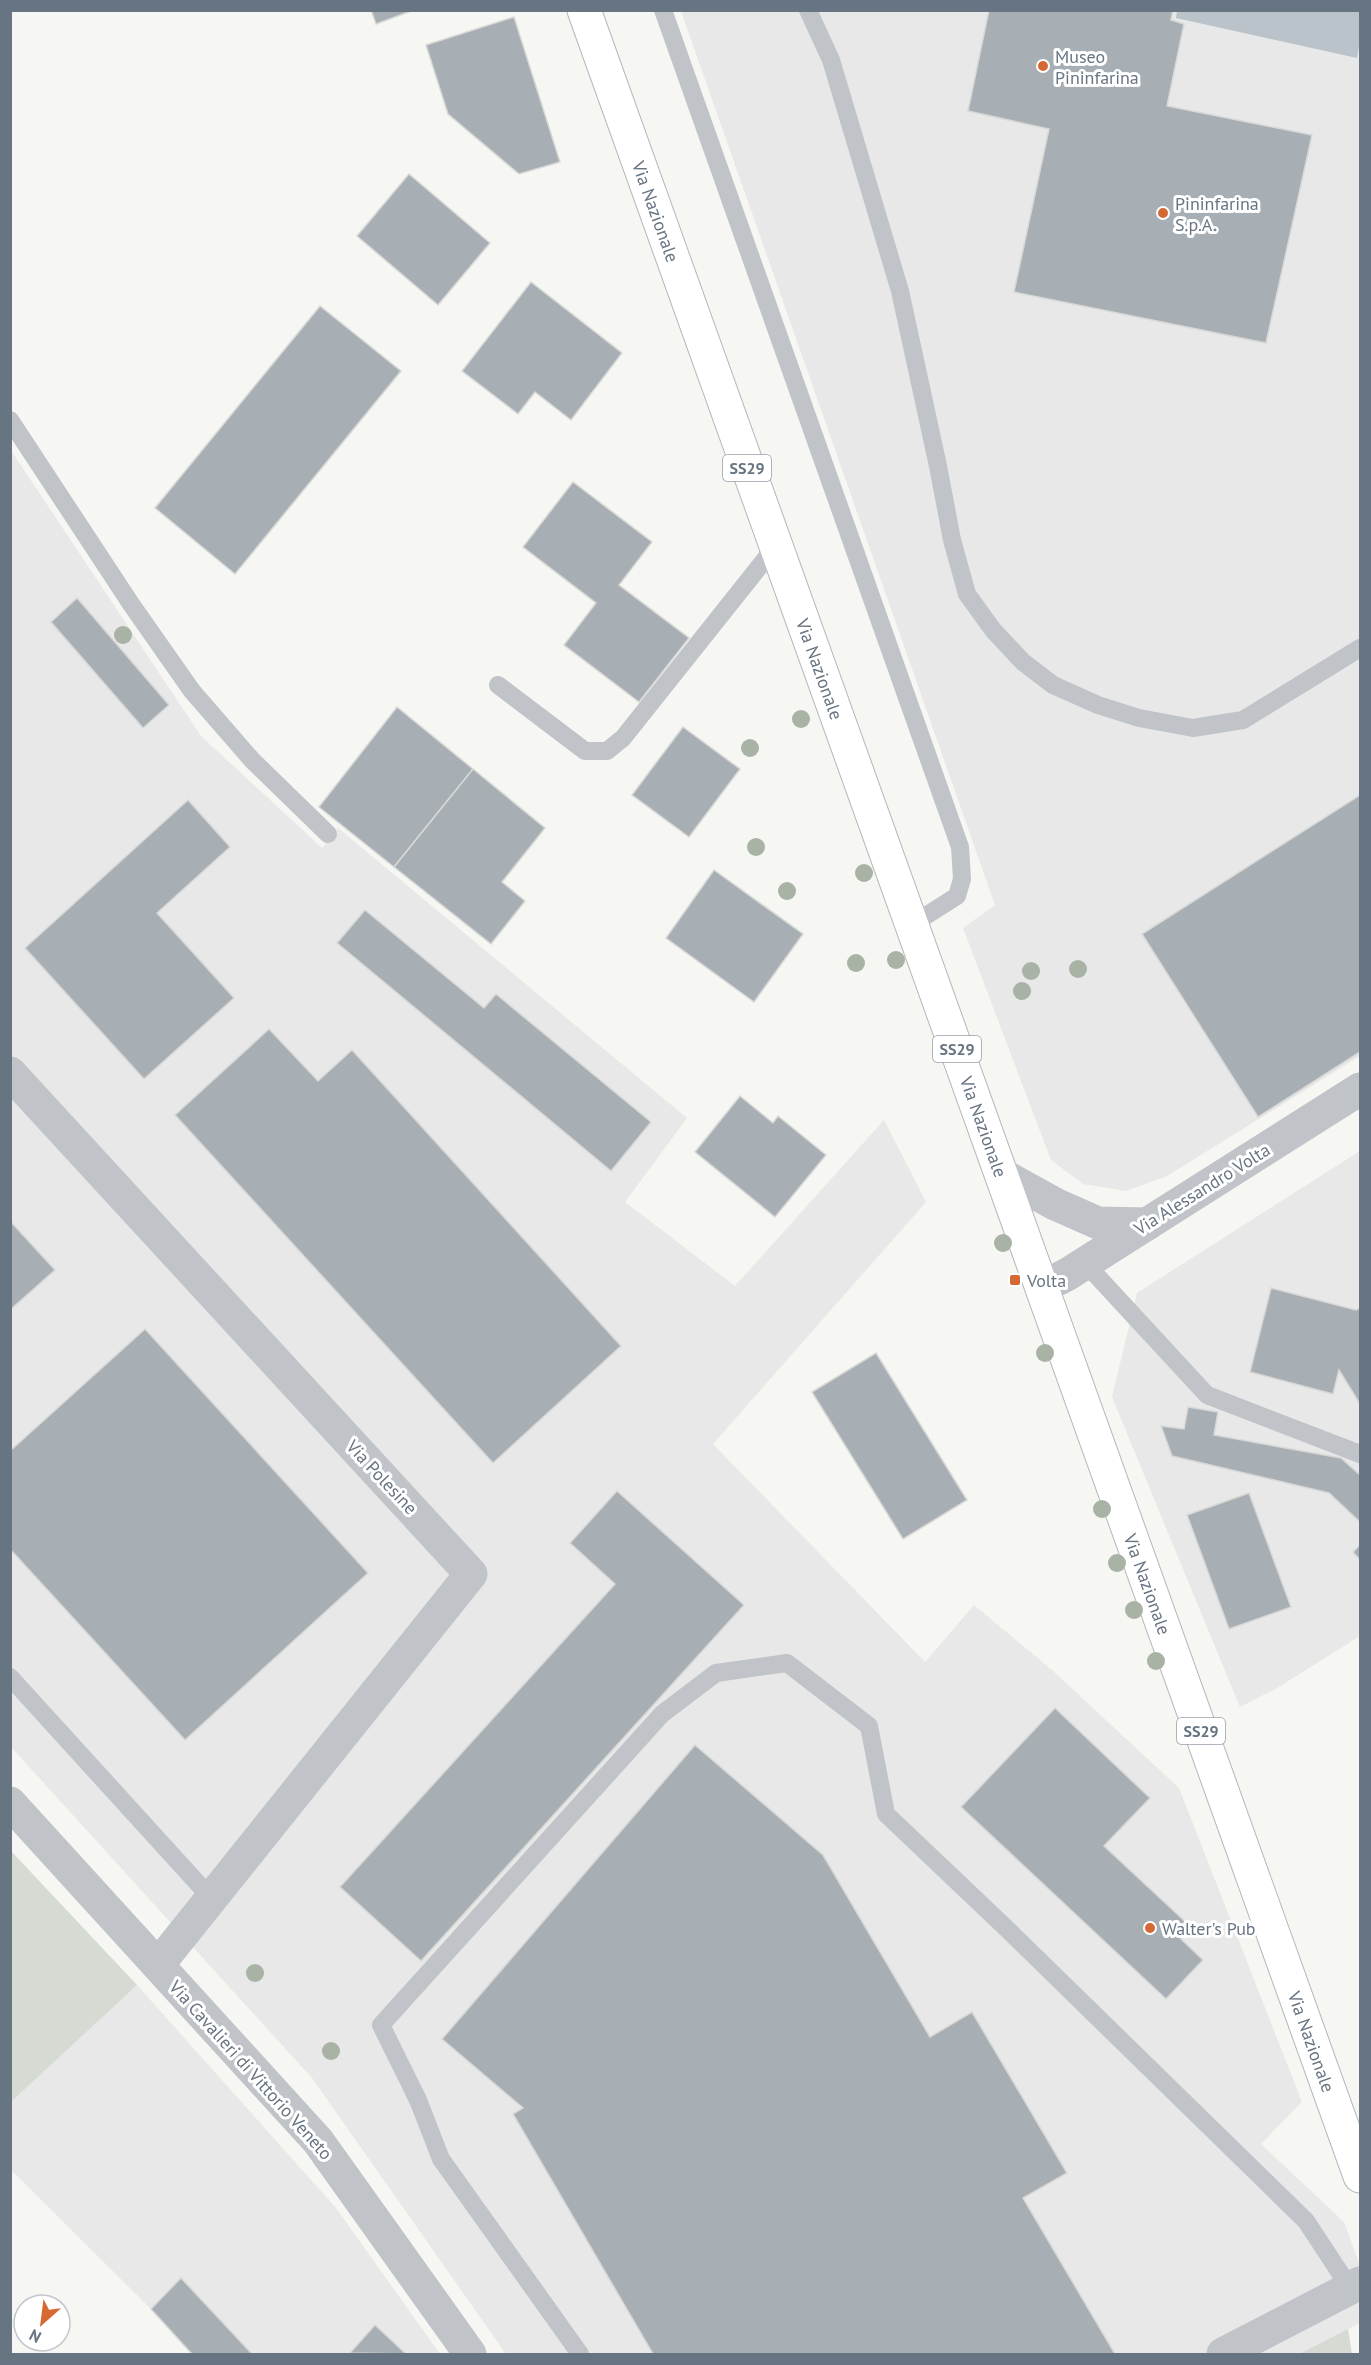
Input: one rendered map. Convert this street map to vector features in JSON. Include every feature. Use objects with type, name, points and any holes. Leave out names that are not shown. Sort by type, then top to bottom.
[{"type":"main road","name":"Via Nazionale","points":[[584,10],[1360,2176]]},
{"type":"street","name":"Via Polesine","points":[[10,1073],[471,1574],[158,1965]]},
{"type":"street","name":"Via Alessandro Volta","points":[[1043,1287],[1085,1263],[1360,1089]]},
{"type":"street","points":[[1001,1174],[1054,1204],[1098,1223],[1147,1224]]},
{"type":"street","name":"Via Cavalieri di Vittorio Veneto","points":[[10,1803],[318,2141],[465,2352]]},
{"type":"street","points":[[1223,2355],[1355,2285]]},
{"type":"lane","points":[[663,10],[960,847],[962,879],[957,896],[913,924]]},
{"type":"lane","points":[[808,10],[831,60],[900,291],[939,466],[952,540],[967,594],[993,630],[1023,662],[1053,685],[1098,705],[1139,718],[1193,728],[1243,720],[1360,648]]},
{"type":"lane","points":[[10,420],[131,604],[192,691],[252,760],[328,834]]},
{"type":"lane","points":[[498,685],[585,751],[607,751],[623,738],[775,547]]},
{"type":"lane","points":[[1085,1263],[1207,1395],[1360,1454]]},
{"type":"lane","points":[[580,2355],[441,2159],[418,2100],[381,2025],[662,1714],[716,1673],[787,1663],[869,1726],[886,1814],[1306,2221],[1355,2285]]},
{"type":"lane","points":[[10,1677],[212,1899]]},
{"type":"shaded area","points":[[681,11],[1360,11],[1360,1056],[1167,1176],[1126,1191],[1083,1184],[1051,1160],[963,928],[995,905]]},
{"type":"shaded area","points":[[1177,11],[1360,11],[1360,40],[1357,58],[1176,18]]},
{"type":"shaded area","points":[[10,449],[201,736],[322,848],[338,828],[687,1118],[625,1202],[735,1286],[884,1120],[926,1202],[713,1444],[925,1662],[974,1605],[1052,1670],[1179,1788],[1302,2102],[1261,2144],[1344,2222],[1360,2266],[1360,2323],[1299,2354],[506,2354],[312,2078],[11,1747]]},
{"type":"shaded area","points":[[1360,1151],[1360,1636],[1277,1688],[1240,1707],[1112,1397],[1137,1293]]},
{"type":"shaded area","points":[[11,1851],[137,1985],[11,2102]]},
{"type":"shaded area","points":[[137,1985],[336,2208],[440,2354],[192,2354],[151,2309],[11,2170],[11,2102]]},
{"type":"shaded area","points":[[1348,2329],[1352,2354],[1299,2354]]},
{"type":"building","points":[[371,10],[414,10],[376,24]]},
{"type":"building","name":"Pininfarina S.p.A.","points":[[989,10],[1173,10],[1171,20],[1184,24],[1167,106],[1312,135],[1266,343],[1014,292],[1049,129],[968,111]]},
{"type":"building","points":[[514,17],[560,162],[519,174],[448,114],[426,45]]},
{"type":"building","points":[[409,174],[490,243],[438,305],[357,236]]},
{"type":"building","points":[[531,282],[622,353],[571,420],[535,392],[518,414],[462,371]]},
{"type":"building","points":[[320,306],[401,371],[235,574],[155,508]]},
{"type":"building","points":[[573,482],[652,542],[619,585],[689,638],[639,702],[564,645],[596,603],[523,547]]},
{"type":"building","points":[[77,598],[169,705],[143,728],[51,622]]},
{"type":"building","points":[[397,707],[473,769],[394,867],[319,807]]},
{"type":"building","points":[[683,727],[740,769],[689,837],[632,795]]},
{"type":"building","points":[[473,769],[545,828],[502,882],[525,901],[491,944],[394,867]]},
{"type":"building","points":[[1360,795],[1360,1052],[1258,1117],[1142,934]]},
{"type":"building","points":[[188,800],[230,847],[157,913],[234,998],[144,1079],[25,948]]},
{"type":"building","points":[[714,870],[803,934],[754,1002],[666,938]]},
{"type":"building","points":[[365,910],[484,1008],[496,994],[651,1122],[611,1171],[337,943]]},
{"type":"building","points":[[269,1029],[318,1081],[352,1050],[621,1346],[493,1463],[175,1115]]},
{"type":"building","points":[[740,1096],[773,1123],[778,1116],[826,1155],[775,1217],[695,1152]]},
{"type":"building","points":[[10,1221],[55,1270],[10,1310]]},
{"type":"building","points":[[1271,1288],[1356,1310],[1360,1308],[1360,1404],[1339,1370],[1333,1394],[1250,1372]]},
{"type":"building","points":[[145,1329],[368,1573],[185,1740],[10,1549],[10,1451]]},
{"type":"building","points":[[876,1353],[967,1500],[903,1539],[812,1392]]},
{"type":"building","points":[[1188,1407],[1218,1412],[1214,1435],[1341,1458],[1360,1475],[1360,1522],[1329,1493],[1172,1456],[1161,1426],[1184,1429]]},
{"type":"building","points":[[617,1491],[744,1605],[421,1961],[340,1887],[615,1584],[570,1543]]},
{"type":"building","points":[[1249,1493],[1291,1607],[1229,1629],[1187,1515]]},
{"type":"building","points":[[1360,1545],[1360,1560],[1353,1552]]},
{"type":"building","points":[[1055,1708],[1150,1798],[1104,1846],[1191,1927],[1181,1939],[1203,1960],[1166,1999],[961,1807]]},
{"type":"building","points":[[695,1745],[823,1855],[930,2037],[972,2012],[1067,2173],[1023,2198],[1115,2354],[653,2354],[513,2114],[523,2108],[442,2039]]},
{"type":"building","points":[[181,2278],[252,2354],[192,2354],[151,2309]]},
{"type":"building","points":[[375,2325],[406,2354],[350,2353]]},
{"type":"place","name":"Museo Pininfarina","points":[[1043,66]]},
{"type":"place","name":"Pininfarina S.p.A.","points":[[1163,213]]},
{"type":"place","name":"Volta","points":[[1015,1280]]},
{"type":"place","name":"Walter's Pub","points":[[1150,1928]]}]
